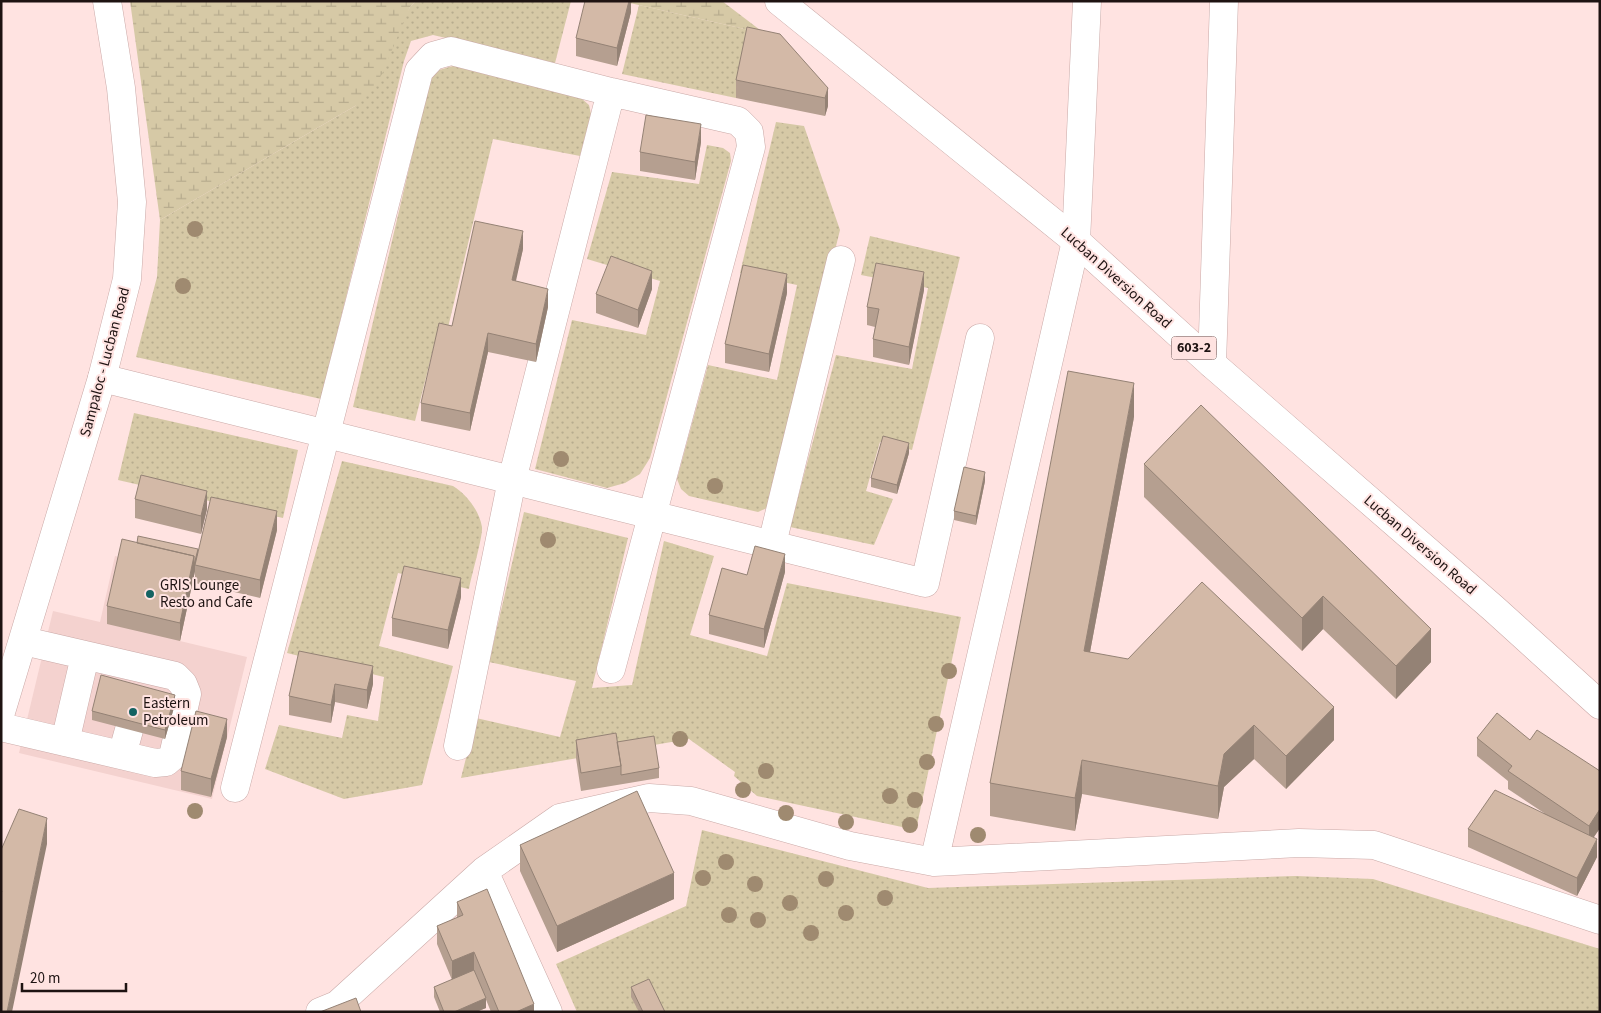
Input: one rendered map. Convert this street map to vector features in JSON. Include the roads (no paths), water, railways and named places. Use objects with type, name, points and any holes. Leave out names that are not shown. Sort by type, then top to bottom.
[{"type":"street","name":"Sampaloc - Lucban Road","points":[[1,712],[102,378],[127,279],[132,202],[121,88],[107,1]]},
{"type":"street","name":"Lucban Diversion Road","points":[[779,1],[1076,241],[1212,364],[1493,608],[1600,705]]},
{"type":"street","points":[[934,862],[1076,241],[1087,1]]},
{"type":"street","points":[[1212,364],[1224,1]]},
{"type":"street","points":[[235,788],[419,71],[433,56],[451,51],[611,92],[738,121],[749,132],[751,147],[611,669]]},
{"type":"street","points":[[458,746],[512,480],[611,92]]},
{"type":"street","points":[[772,544],[841,260]]},
{"type":"street","points":[[102,378],[925,583],[980,338]]},
{"type":"street","points":[[1,727],[64,742],[125,743],[155,763],[166,762],[173,756],[186,694],[183,684],[175,676],[141,682],[86,656],[24,641]]},
{"type":"street","points":[[64,742],[86,656]]},
{"type":"street","points":[[320,1012],[337,1005],[484,871],[560,818],[649,798],[691,801],[850,846],[934,862],[1299,843],[1374,845],[1600,920]]},
{"type":"street","points":[[484,871],[548,1012]]},
{"type":"place","name":"GRIS Lounge Resto and Cafe","points":[[150,594]]},
{"type":"place","name":"Eastern Petroleum","points":[[133,712]]}]
